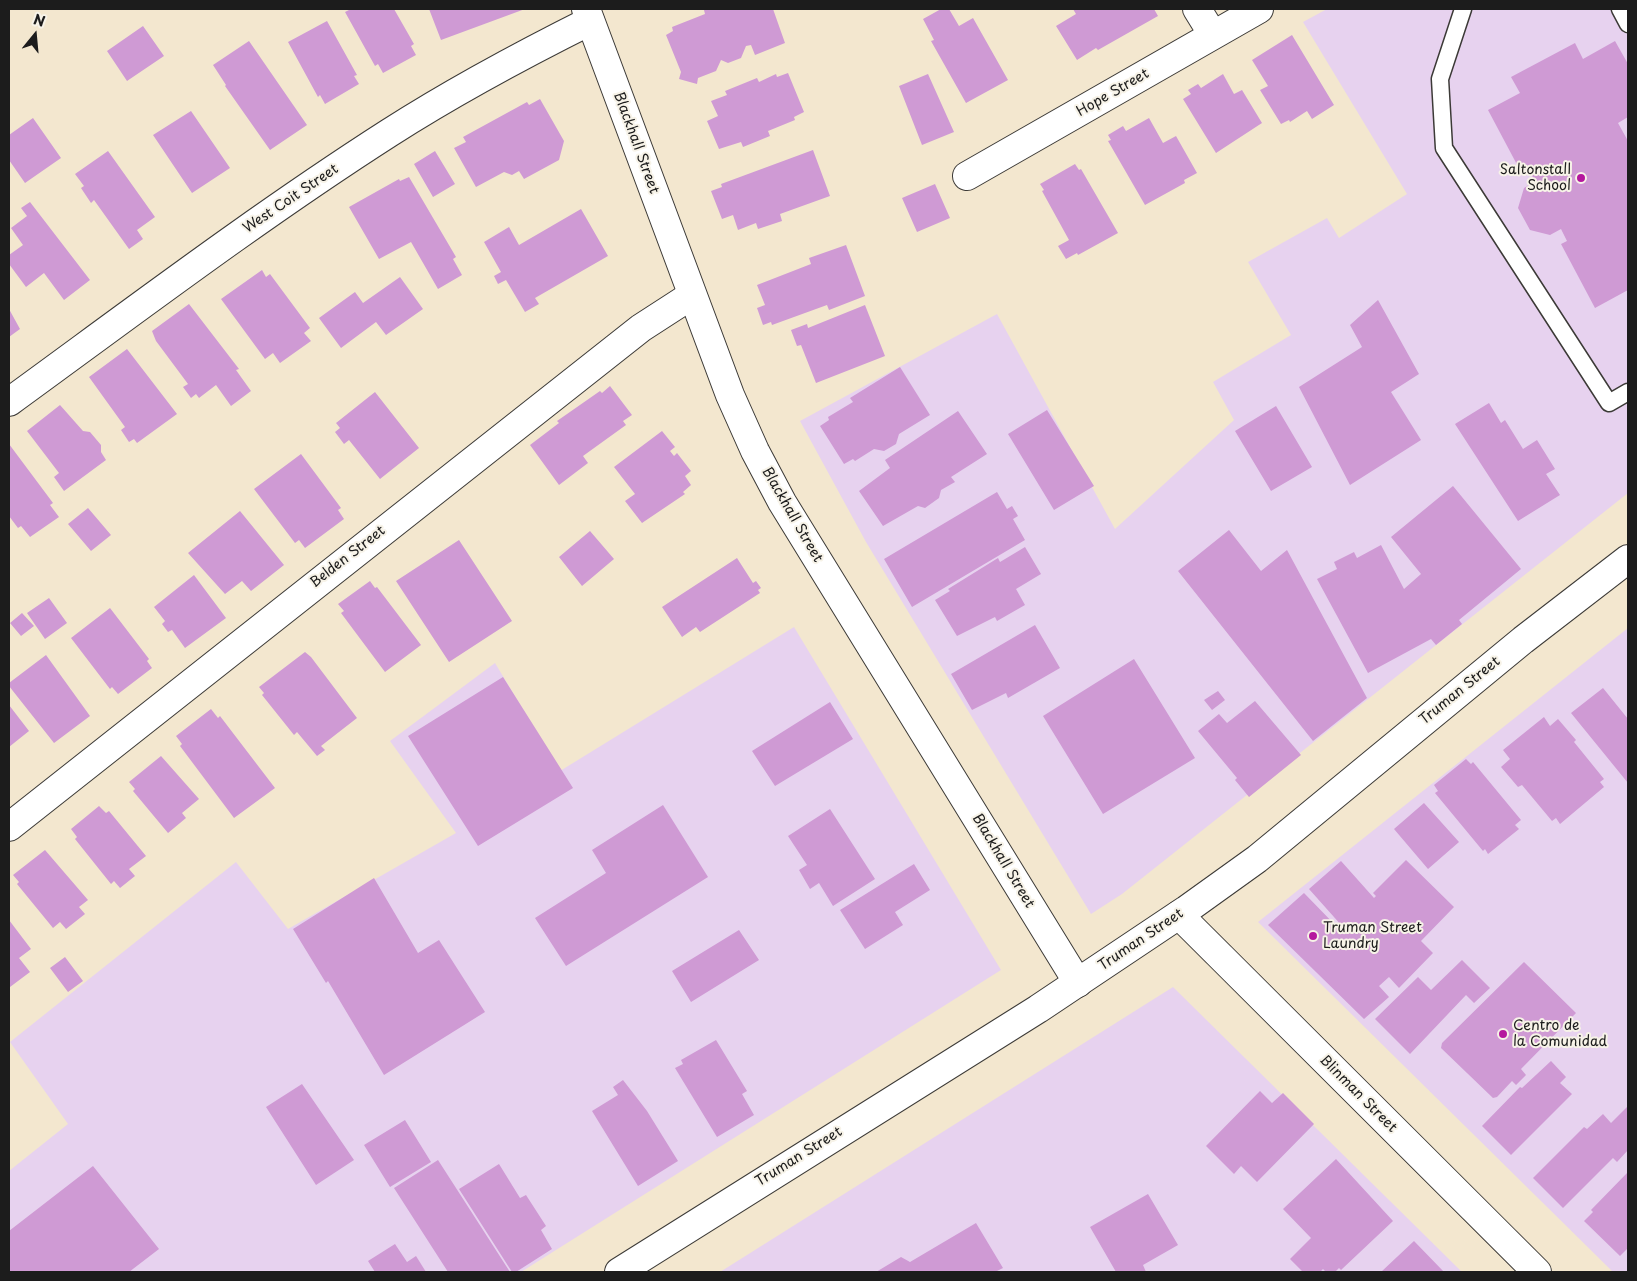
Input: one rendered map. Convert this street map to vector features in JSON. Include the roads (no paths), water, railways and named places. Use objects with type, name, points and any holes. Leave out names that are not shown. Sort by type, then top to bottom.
[{"type":"street","points":[[1197,9],[1213,35]]},
{"type":"street","name":"Hope Street","points":[[967,176],[1259,9]]},
{"type":"street","name":"Blackhall Street","points":[[588,15],[730,395],[755,451],[782,502],[1078,983]]},
{"type":"street","name":"West Coit Street","points":[[9,402],[254,223],[390,132],[588,15]]},
{"type":"street","name":"Belden Street","points":[[9,826],[633,334],[692,295]]},
{"type":"street","name":"Truman Street","points":[[619,1272],[1078,983],[1178,915],[1257,858],[1523,640],[1628,559]]},
{"type":"street","name":"Blinman Street","points":[[1178,915],[1537,1272]]},
{"type":"lane","points":[[1463,9],[1440,80],[1444,148],[1609,403],[1628,392]]},
{"type":"lane","points":[[1620,9],[1628,24]]},
{"type":"place","name":"Saltonstall School","points":[[1581,178]]},
{"type":"place","name":"Truman Street Laundry","points":[[1313,936]]},
{"type":"place","name":"Centro de la Comunidad","points":[[1503,1034]]}]
